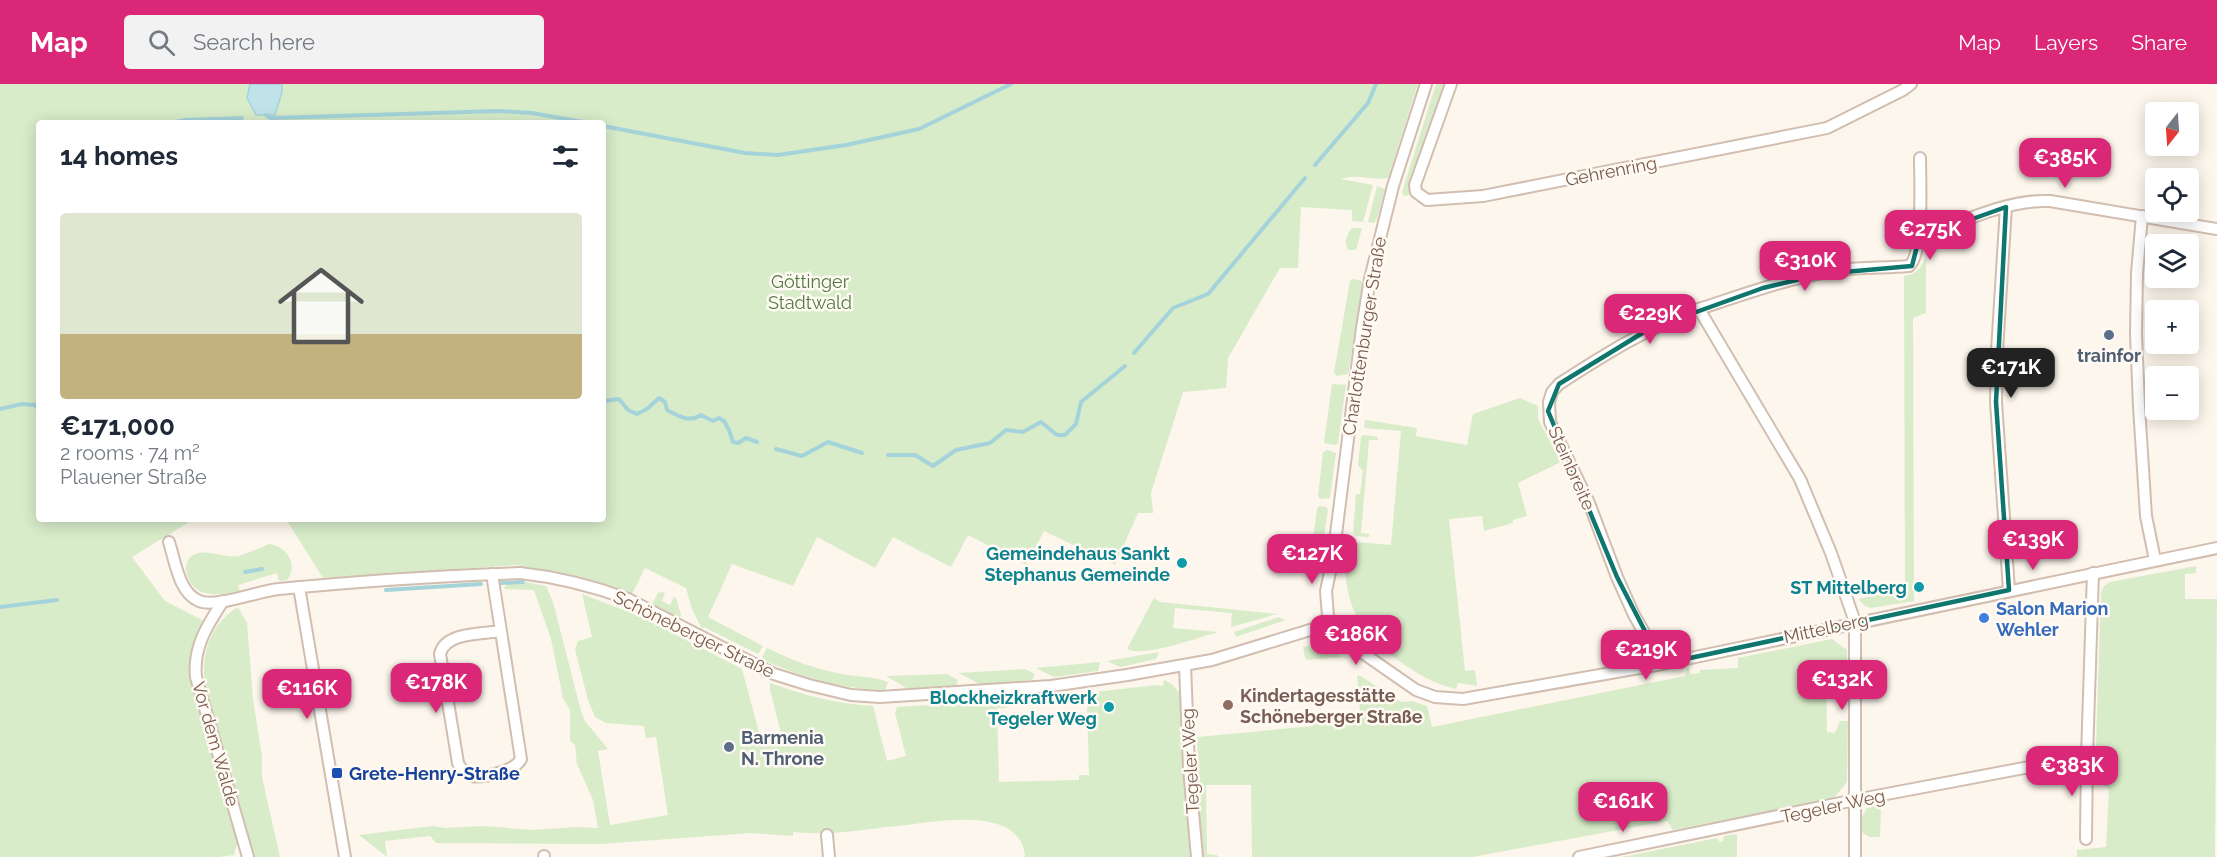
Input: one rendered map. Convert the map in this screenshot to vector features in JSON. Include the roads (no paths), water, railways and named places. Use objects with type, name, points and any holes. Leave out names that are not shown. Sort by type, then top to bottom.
[{"type":"street","name":"Charlottenburger Straße","points":[[1332,619],[1333,558],[1370,279],[1393,186],[1426,84]]},
{"type":"street","name":"Gehrenring","points":[[1451,84],[1415,184],[1416,192],[1427,200],[1483,196],[1827,128],[1911,84]]},
{"type":"street","points":[[1920,158],[1919,238],[2032,200],[2217,229]]},
{"type":"street","points":[[2006,207],[1996,402],[2009,590]]},
{"type":"street","points":[[2142,216],[2137,304],[2138,396],[2146,516],[2155,560]]},
{"type":"street","name":"Steinbreite","points":[[1662,664],[1634,615],[1589,503],[1550,422],[1549,402],[1552,392],[1559,384],[1615,347],[1649,329],[1699,309],[1763,288],[1841,270],[1909,266],[1916,258],[1919,238]]},
{"type":"street","points":[[1699,309],[1800,479],[1831,553],[1855,622],[1855,857]]},
{"type":"street","name":"Schöneberger Straße","points":[[169,542],[183,585],[190,596],[201,602],[223,601],[259,591],[347,582],[520,573],[545,576],[606,591],[628,599],[774,674],[809,686],[851,695],[898,697],[1051,686],[1185,665],[1212,660],[1332,619]]},
{"type":"street","name":"Mittelberg","points":[[1332,619],[1344,640],[1416,690],[1435,697],[1463,699],[1662,664],[2217,548]]},
{"type":"street","points":[[2086,839],[2093,573]]},
{"type":"street","points":[[492,574],[521,753],[518,764],[508,771],[470,775],[461,768],[441,659],[442,649],[453,639],[501,631]]},
{"type":"street","points":[[299,587],[345,857]]},
{"type":"street","name":"Vor dem Walde","points":[[223,601],[199,642],[195,668],[198,689],[227,780],[248,857]]},
{"type":"street","name":"Tegeler Weg","points":[[1185,665],[1197,857]]},
{"type":"street","name":"Tegeler Weg","points":[[1579,857],[1855,800],[2087,756]]},
{"type":"street","points":[[827,835],[829,857]]},
{"type":"water","points":[[250,84],[282,84],[275,115],[256,115],[247,98]]},
{"type":"waterway","points":[[606,127],[745,153],[778,155],[846,145],[919,129],[1011,84]]},
{"type":"waterway","points":[[1315,165],[1368,103],[1376,84]]},
{"type":"waterway","points":[[266,115],[271,118],[499,111],[532,113],[572,120]]},
{"type":"waterway","points":[[186,120],[242,118]]},
{"type":"waterway","points":[[1134,353],[1173,308],[1208,294],[1305,178]]},
{"type":"waterway","points":[[888,455],[915,455],[933,466],[956,450],[990,443],[1006,430],[1023,432],[1041,422],[1057,435],[1065,435],[1076,424],[1081,402],[1125,366]]},
{"type":"waterway","points":[[606,401],[619,399],[628,410],[637,414],[647,409],[659,398],[665,402],[667,410],[684,418],[701,415],[713,421],[719,418],[724,421],[733,442],[738,443],[746,438],[757,442]]},
{"type":"waterway","points":[[0,409],[22,404],[36,406]]},
{"type":"waterway","points":[[776,449],[802,456],[828,442],[862,453]]},
{"type":"waterway","points":[[245,572],[262,569]]},
{"type":"waterway","points":[[501,583],[523,582]]},
{"type":"waterway","points":[[386,590],[481,584]]},
{"type":"waterway","points":[[0,607],[57,600]]},
{"type":"place","name":"trainfor","points":[[2109,335]]},
{"type":"place","name":"Gemeindehaus Sankt Stephanus Gemeinde","points":[[1182,563]]},
{"type":"place","name":"ST Mittelberg","points":[[1919,587]]},
{"type":"place","name":"Salon Marion Wehler","points":[[1984,618]]},
{"type":"place","name":"Kindertagesstätte Schöneberger Straße","points":[[1228,705]]},
{"type":"place","name":"Blockheizkraftwerk Tegeler Weg","points":[[1109,707]]},
{"type":"place","name":"Barmenia N. Throne","points":[[729,747]]},
{"type":"place","name":"Grete-Henry-Straße","points":[[337,773]]},
{"type":"park label","name":"Göttinger Stadtwald","points":[[810,291]]}]
